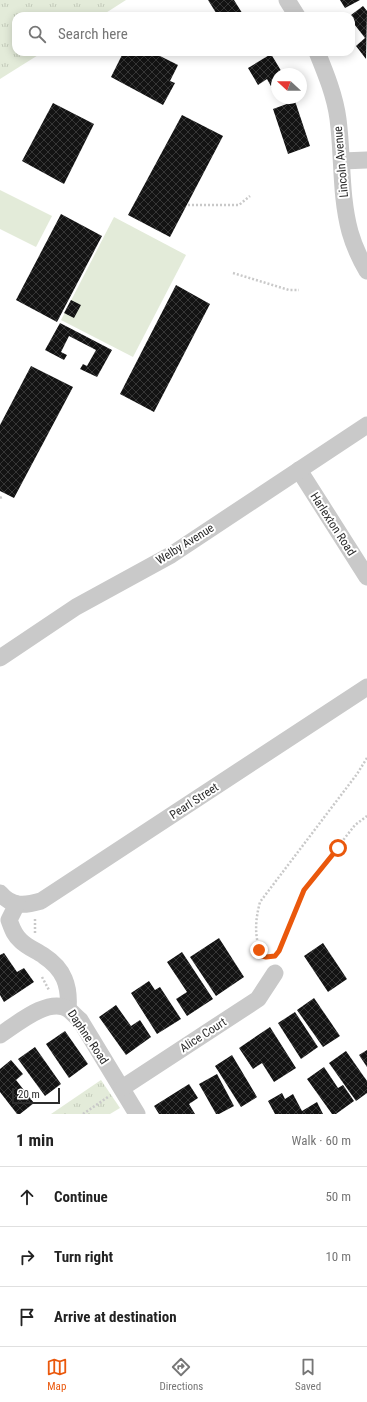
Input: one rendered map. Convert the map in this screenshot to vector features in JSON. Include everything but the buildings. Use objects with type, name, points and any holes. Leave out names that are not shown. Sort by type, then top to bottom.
[{"type":"street","points":[[287,0],[294,12]]},
{"type":"street","name":"Lincoln Avenue","points":[[319,56],[330,83],[338,118],[342,161],[343,196],[350,232],[358,254],[367,271]]},
{"type":"street","points":[[342,161],[367,160]]},
{"type":"street","name":"Welby Avenue","points":[[0,658],[76,607],[171,555],[367,425]]},
{"type":"street","name":"Harlexton Road","points":[[299,470],[367,577]]},
{"type":"street","name":"Pearl Street","points":[[17,904],[29,904],[41,901],[367,687]]},
{"type":"street","points":[[0,893],[5,899],[17,904]]},
{"type":"street","name":"Daphne Road","points":[[17,904],[9,920],[13,931],[21,942],[45,956],[58,967],[66,983],[69,997],[68,1009],[80,1020],[138,1114]]},
{"type":"street","name":"Alice Court","points":[[122,1088],[258,999],[275,973]]},
{"type":"street","points":[[0,1035],[41,1008],[56,1005],[68,1009]]},
{"type":"path","points":[[188,205],[239,205],[250,196]]},
{"type":"path","points":[[234,273],[289,290],[299,290]]},
{"type":"path","points":[[367,758],[357,774],[260,902],[255,924],[256,939],[262,956],[275,956],[279,951],[304,890],[355,825],[367,816]]},
{"type":"path","points":[[83,1114],[122,1088]]},
{"type":"green space","points":[[0,0],[126,0],[107,12],[12,12],[12,56],[37,56],[0,79]]},
{"type":"green space","points":[[0,190],[52,216],[36,247],[0,229]]},
{"type":"green space","points":[[114,217],[186,255],[133,357],[61,320]]},
{"type":"green space","points":[[101,1080],[120,1108],[110,1114],[51,1114]]},
{"type":"route","points":[[259,950],[262,956],[266,957],[275,956],[279,951],[304,890],[338,848]]}]
